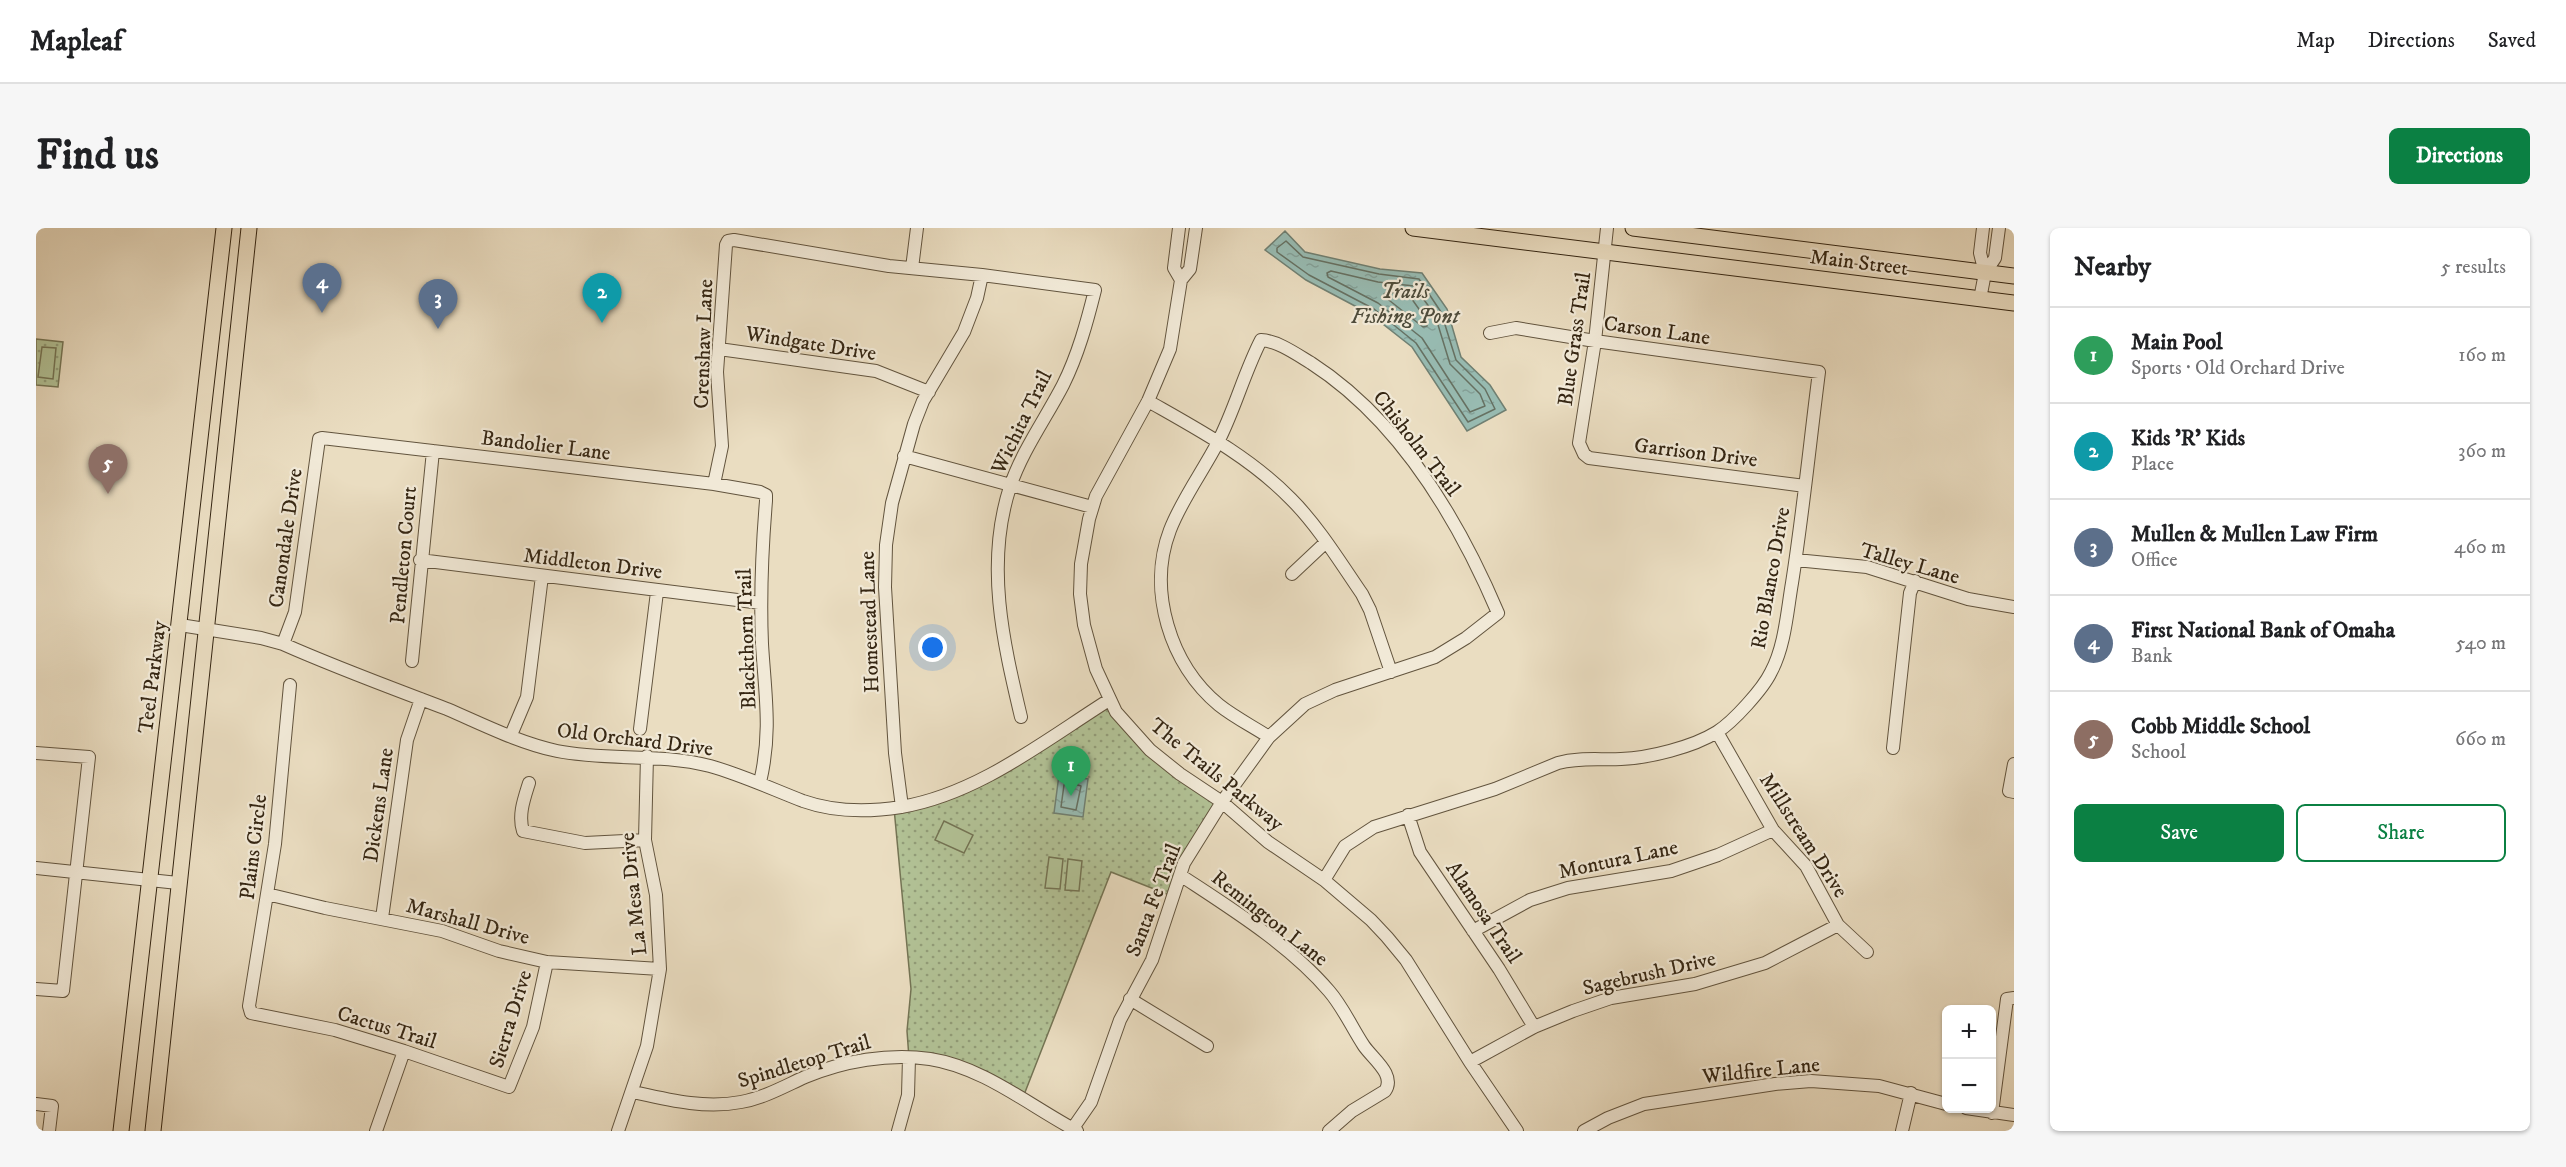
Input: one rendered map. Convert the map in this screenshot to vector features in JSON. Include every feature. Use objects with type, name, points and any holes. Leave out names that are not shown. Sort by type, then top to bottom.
[{"type":"main road","name":"Teel Parkway","points":[[121,1131],[224,228]]},
{"type":"main road","points":[[153,1131],[249,228]]},
{"type":"main road","name":"Main Street","points":[[1413,228],[2014,303]]},
{"type":"main road","name":"Main Street","points":[[1633,228],[2014,276]]},
{"type":"main road","points":[[202,428],[227,431]]},
{"type":"street","points":[[917,228],[912,268],[982,275]]},
{"type":"street","name":"The Trails Parkway","points":[[1179,228],[1174,268],[1181,280]]},
{"type":"street","name":"The Trails Parkway","points":[[1196,228],[1190,269],[1181,280],[1170,349],[1148,401],[1092,507],[1083,547],[1080,594],[1089,649],[1109,700],[1123,720],[1154,753],[1180,774],[1222,802],[1268,842],[1324,880],[1371,920],[1387,937],[1406,960],[1516,1131]]},
{"type":"street","name":"Blue Grass Trail","points":[[1584,454],[1579,443],[1595,341],[1607,228]]},
{"type":"street","points":[[1983,228],[1980,253],[1985,273]]},
{"type":"street","points":[[1980,299],[1985,273],[1995,258],[1999,228]]},
{"type":"street","name":"Crenshaw Lane","points":[[714,483],[722,447],[717,372],[728,241],[735,240],[837,258],[912,268]]},
{"type":"street","name":"Wichita Trail","points":[[982,275],[1095,290],[1088,320],[1064,383],[1010,486],[998,552],[998,594],[1005,649],[1021,717]]},
{"type":"street","name":"Homestead Lane","points":[[902,807],[894,753],[885,587],[886,545],[892,503],[914,424],[929,392],[964,332],[977,298],[982,275]]},
{"type":"street","name":"Carson Lane","points":[[1490,333],[1516,328],[1820,372]]},
{"type":"street","name":"Chisholm Trail","points":[[1219,441],[1261,340],[1285,348],[1340,382],[1380,420],[1460,533],[1476,561],[1498,613]]},
{"type":"street","name":"Windgate Drive","points":[[719,349],[876,371],[929,392]]},
{"type":"street","name":"Rio Blanco Drive","points":[[1324,880],[1345,846],[1374,827],[1495,789],[1569,760],[1641,758],[1659,754],[1717,732],[1754,697],[1772,671],[1782,640],[1796,560],[1820,372]]},
{"type":"street","points":[[1148,401],[1219,441],[1253,465],[1291,498],[1362,594],[1370,610],[1391,672]]},
{"type":"street","name":"Bandolier Lane","points":[[322,438],[714,483],[766,495]]},
{"type":"street","name":"Canondale Drive","points":[[283,644],[295,612],[319,440],[322,438]]},
{"type":"street","points":[[1219,441],[1170,530],[1162,564],[1166,618],[1182,661],[1199,685],[1219,705],[1269,737]]},
{"type":"street","name":"Pendleton Court","points":[[412,661],[432,451]]},
{"type":"street","name":"Garrison Drive","points":[[1584,454],[1589,458],[1805,486]]},
{"type":"street","points":[[904,456],[1092,507]]},
{"type":"street","name":"Blackthorn Trail","points":[[760,782],[767,753],[768,716],[761,603],[766,495]]},
{"type":"street","points":[[1292,574],[1325,543]]},
{"type":"street","name":"Middleton Drive","points":[[420,560],[657,592],[761,603]]},
{"type":"street","name":"Talley Lane","points":[[1796,560],[1868,567],[1968,599],[2014,608]]},
{"type":"street","points":[[511,735],[526,697],[542,576]]},
{"type":"street","points":[[1893,748],[1910,593],[1915,581]]},
{"type":"street","points":[[640,729],[657,592]]},
{"type":"street","name":"Santa Fe Trail","points":[[1073,1130],[1091,1102],[1120,1020],[1152,960],[1180,875],[1191,850],[1269,737],[1305,704],[1335,690],[1435,657],[1466,638],[1498,613]]},
{"type":"street","name":"Old Orchard Drive","points":[[180,625],[283,644],[511,735],[556,750],[594,755],[647,756],[708,765],[760,782],[804,801],[844,810],[902,807],[931,800],[981,780],[1109,700]]},
{"type":"street","name":"Plains Circle","points":[[251,1013],[249,1006],[275,844],[290,685]]},
{"type":"street","name":"Dickens Lane","points":[[382,918],[407,740],[421,699]]},
{"type":"street","name":"Millstream Drive","points":[[1717,732],[1773,830],[1806,866],[1838,925],[1867,952]]},
{"type":"street","points":[[36,753],[89,757],[63,991],[36,989]]},
{"type":"street","name":"La Mesa Drive","points":[[618,1131],[647,1046],[660,969],[656,895],[645,840],[647,756]]},
{"type":"street","points":[[2012,791],[2014,764]]},
{"type":"street","points":[[529,783],[522,805],[520,824],[523,831],[585,843],[645,840]]},
{"type":"street","name":"Alamosa Trail","points":[[1408,816],[1420,852],[1534,1027]]},
{"type":"street","name":"Montura Lane","points":[[1473,931],[1530,900],[1568,888],[1671,871],[1718,855],[1773,830]]},
{"type":"street","points":[[36,868],[178,883]]},
{"type":"street","name":"Remington Lane","points":[[1180,875],[1229,908],[1318,979],[1331,993],[1364,1046],[1388,1077],[1389,1086],[1385,1091],[1352,1111],[1329,1131]]},
{"type":"street","name":"Marshall Drive","points":[[267,894],[442,931],[500,951],[547,962],[660,969]]},
{"type":"street","name":"Sagebrush Drive","points":[[1470,1062],[1534,1027],[1611,998],[1695,984],[1764,963],[1838,925]]},
{"type":"street","name":"Sierra Drive","points":[[509,1087],[532,1028],[547,962]]},
{"type":"street","points":[[1130,999],[1207,1046]]},
{"type":"street","points":[[1996,1089],[2011,999]]},
{"type":"street","name":"Cactus Trail","points":[[251,1013],[334,1030],[509,1087]]},
{"type":"street","points":[[376,1131],[404,1051]]},
{"type":"street","name":"Spindletop Trail","points":[[633,1092],[680,1103],[715,1105],[743,1102],[808,1076],[840,1067],[884,1056],[909,1058],[951,1064],[974,1073],[1073,1130]]},
{"type":"street","points":[[898,1131],[908,1095],[909,1058]]},
{"type":"street","name":"Wildfire Lane","points":[[1584,1131],[1608,1118],[1644,1104],[1775,1084],[1811,1081],[1879,1086],[1942,1102]]},
{"type":"street","points":[[1902,1131],[1911,1093]]},
{"type":"street","points":[[36,1104],[52,1106],[49,1131]]},
{"type":"street","points":[[1992,1113],[2014,1115]]},
{"type":"green space","points":[[36,339],[63,342],[58,387],[36,385]]},
{"type":"green space","points":[[42,347],[56,348],[53,379],[38,377]]},
{"type":"green space","points":[[1109,700],[1137,737],[1222,802],[1172,896],[1111,872],[1022,1100],[974,1073],[909,1058],[907,1031],[911,989],[894,808],[958,790]]},
{"type":"green space","points":[[944,821],[973,835],[964,853],[935,840]]},
{"type":"green space","points":[[1049,857],[1063,859],[1060,889],[1045,888]]},
{"type":"green space","points":[[1068,859],[1082,861],[1079,891],[1065,890]]},
{"type":"water","name":"Trails Fishing Pont","points":[[1285,231],[1305,252],[1380,269],[1422,273],[1447,309],[1461,357],[1490,385],[1506,410],[1467,431],[1412,347],[1370,314],[1306,280],[1265,250]]},
{"type":"water","points":[[1059,775],[1088,779],[1083,817],[1054,813]]},
{"type":"place","name":"First National Bank of Omaha","points":[[322,313]]},
{"type":"place","name":"Kids 'R' Kids","points":[[602,323]]},
{"type":"place","name":"Mullen & Mullen Law Firm","points":[[438,329]]},
{"type":"place","name":"Cobb Middle School","points":[[108,494]]},
{"type":"place","name":"Main Pool","points":[[1071,796]]}]
